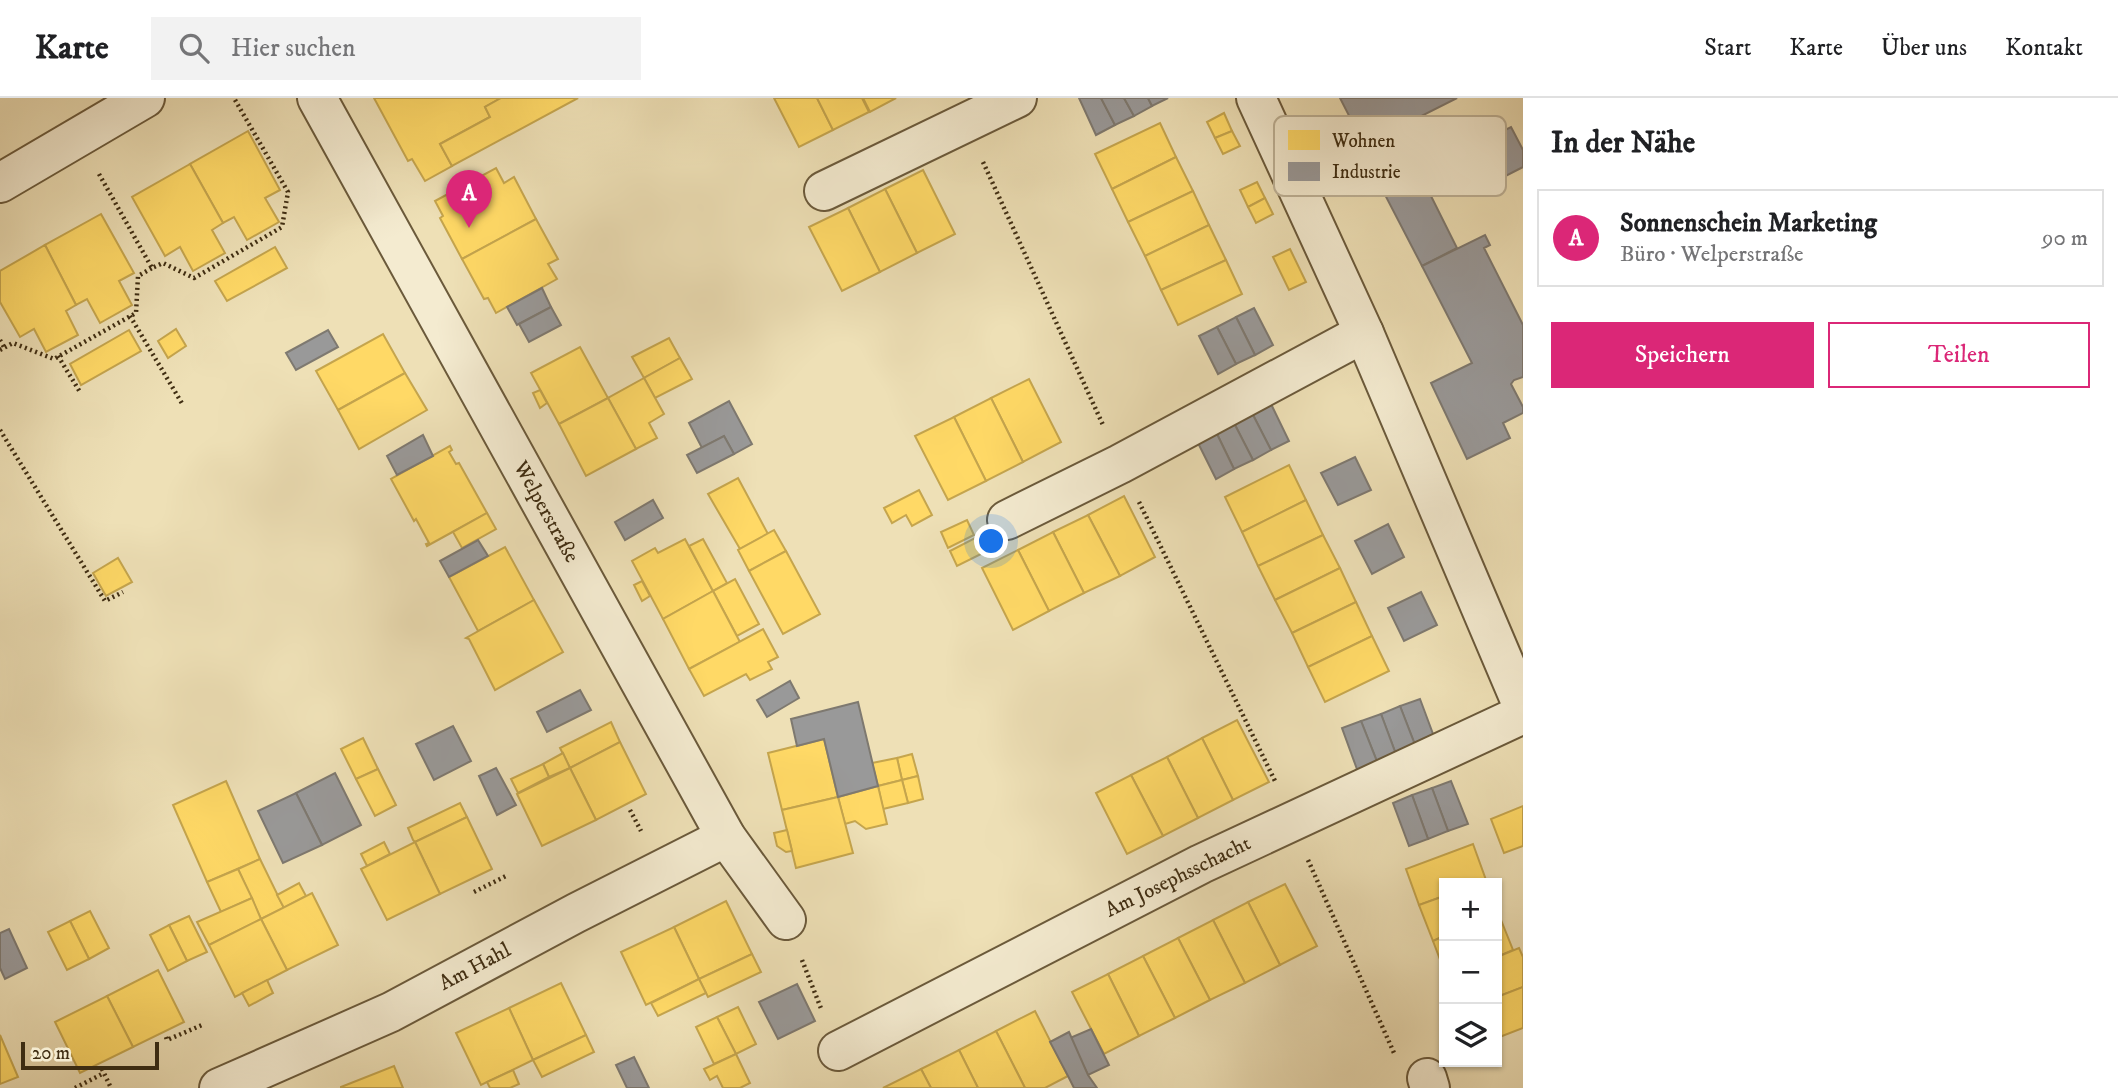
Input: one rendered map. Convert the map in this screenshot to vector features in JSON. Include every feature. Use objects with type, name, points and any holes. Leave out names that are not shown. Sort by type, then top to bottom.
[{"type":"street","points":[[0,183],[145,98]]},
{"type":"street","name":"Welperstraße","points":[[317,98],[726,837],[786,920]]},
{"type":"street","points":[[824,191],[1017,98]]},
{"type":"street","points":[[1256,98],[1274,137]]},
{"type":"street","points":[[1301,196],[1364,334],[1523,707]]},
{"type":"street","points":[[1007,520],[1120,464],[1364,334]]},
{"type":"street","name":"Am Josephsschacht","points":[[838,1051],[1170,880],[1523,714]]},
{"type":"street","name":"Am Hahl","points":[[219,1088],[391,1012],[726,837]]},
{"type":"path","points":[[0,340],[2,348],[13,343],[54,359],[135,313],[138,276],[163,263],[194,278],[282,227],[288,192],[234,98]]},
{"type":"path","points":[[78,137],[152,268]]},
{"type":"path","points":[[130,316],[183,405]]},
{"type":"path","points":[[58,356],[80,392]]},
{"type":"path","points":[[0,430],[105,601],[123,592]]},
{"type":"path","points":[[1294,820],[1310,866],[1418,1075]]},
{"type":"path","points":[[474,892],[508,875]]},
{"type":"path","points":[[786,920],[838,1051]]},
{"type":"path","points":[[166,1037],[167,1040],[202,1025]]},
{"type":"path","points":[[75,1088],[103,1071],[111,1088]]},
{"type":"building: Wohnen","points":[[374,98],[501,98],[485,107],[490,117],[440,144],[452,166],[425,181],[412,159],[408,161]]},
{"type":"building: Wohnen","points":[[501,98],[578,98],[452,166],[440,144],[490,117],[485,107]]},
{"type":"building: Wohnen","points":[[774,98],[817,98],[833,130],[799,147]]},
{"type":"building: Wohnen","points":[[817,98],[862,98],[869,112],[833,130]]},
{"type":"building: Wohnen","points":[[863,98],[896,98],[870,112]]},
{"type":"building: Wohnen","points":[[1224,113],[1232,131],[1215,138],[1207,122]]},
{"type":"building: Wohnen","points":[[1160,123],[1176,157],[1112,189],[1095,154]]},
{"type":"building: Wohnen","points":[[248,131],[280,190],[265,198],[279,222],[247,240],[234,217],[223,223],[190,164]]},
{"type":"building: Wohnen","points":[[1232,131],[1240,146],[1223,154],[1215,138]]},
{"type":"building: Wohnen","points":[[1176,157],[1193,191],[1128,222],[1112,189]]},
{"type":"building: Wohnen","points":[[190,164],[223,223],[212,230],[225,253],[193,271],[180,247],[165,256],[132,197]]},
{"type":"building: Wohnen","points":[[496,168],[504,183],[514,177],[536,219],[462,259],[440,218],[443,216],[435,201]]},
{"type":"building: Wohnen","points":[[923,170],[955,234],[917,253],[885,189]]},
{"type":"building: Wohnen","points":[[1257,182],[1265,198],[1248,207],[1240,190]]},
{"type":"building: Wohnen","points":[[885,189],[917,253],[880,272],[848,208]]},
{"type":"building: Wohnen","points":[[1193,191],[1209,225],[1145,256],[1128,222]]},
{"type":"building: Wohnen","points":[[1265,198],[1273,214],[1256,223],[1248,207]]},
{"type":"building: Wohnen","points":[[848,208],[880,272],[842,291],[809,227]]},
{"type":"building: Wohnen","points":[[101,214],[134,273],[119,281],[132,305],[100,323],[87,299],[76,305],[45,245]]},
{"type":"building: Wohnen","points":[[536,219],[558,259],[548,264],[557,279],[496,313],[488,298],[484,299],[462,259]]},
{"type":"building: Wohnen","points":[[1209,225],[1226,260],[1161,290],[1145,256]]},
{"type":"building: Wohnen","points":[[45,245],[76,305],[66,311],[78,335],[46,352],[34,329],[20,337],[0,302],[0,271]]},
{"type":"building: Wohnen","points":[[275,247],[287,268],[227,301],[215,281]]},
{"type":"building: Wohnen","points":[[1290,249],[1306,282],[1289,290],[1273,257]]},
{"type":"building: Wohnen","points":[[1226,260],[1242,294],[1178,325],[1161,290]]},
{"type":"building: Wohnen","points":[[176,329],[186,346],[168,358],[158,341]]},
{"type":"building: Wohnen","points":[[129,330],[141,351],[81,385],[70,364]]},
{"type":"building: Wohnen","points":[[383,334],[405,373],[338,410],[316,371]]},
{"type":"building: Wohnen","points":[[669,338],[680,358],[644,378],[632,357]]},
{"type":"building: Wohnen","points":[[580,347],[608,398],[559,424],[531,373]]},
{"type":"building: Wohnen","points":[[680,358],[692,379],[655,398],[644,378]]},
{"type":"building: Wohnen","points":[[405,373],[427,410],[359,449],[338,410]]},
{"type":"building: Wohnen","points":[[644,378],[664,414],[649,423],[657,438],[636,449],[608,398]]},
{"type":"building: Wohnen","points":[[1029,379],[1061,442],[1023,462],[991,398]]},
{"type":"building: Wohnen","points":[[540,390],[547,403],[540,408],[533,393]]},
{"type":"building: Wohnen","points":[[608,398],[636,449],[586,476],[559,424]]},
{"type":"building: Wohnen","points":[[991,398],[1023,462],[986,481],[954,417]]},
{"type":"building: Wohnen","points":[[954,417],[986,481],[948,500],[915,436]]},
{"type":"building: Wohnen","points":[[450,446],[452,450],[449,452],[456,464],[459,463],[487,513],[427,546],[429,543],[391,479]]},
{"type":"building: Wohnen","points":[[1289,465],[1306,500],[1242,532],[1225,497]]},
{"type":"building: Wohnen","points":[[738,478],[768,534],[740,549],[708,494]]},
{"type":"building: Wohnen","points":[[919,490],[932,515],[912,526],[906,515],[892,523],[884,508]]},
{"type":"building: Wohnen","points":[[1124,496],[1155,557],[1120,576],[1088,515]]},
{"type":"building: Wohnen","points":[[1306,500],[1323,535],[1258,566],[1242,532]]},
{"type":"building: Wohnen","points":[[487,513],[496,529],[462,548],[453,532]]},
{"type":"building: Wohnen","points":[[1088,515],[1120,576],[1084,593],[1053,532]]},
{"type":"building: Wohnen","points":[[967,520],[974,535],[948,548],[941,532]]},
{"type":"building: Wohnen","points":[[774,530],[786,551],[749,571],[738,550]]},
{"type":"building: Wohnen","points":[[1053,532],[1084,593],[1049,611],[1018,550]]},
{"type":"building: Wohnen","points":[[1323,535],[1340,568],[1275,600],[1258,566]]},
{"type":"building: Wohnen","points":[[975,538],[983,553],[957,566],[950,551]]},
{"type":"building: Wohnen","points":[[685,539],[713,591],[663,619],[632,561],[655,548],[658,553]]},
{"type":"building: Wohnen","points":[[703,539],[727,583],[713,591],[689,546]]},
{"type":"building: Wohnen","points":[[505,547],[534,600],[478,631],[449,577]]},
{"type":"building: Wohnen","points":[[1018,550],[1049,611],[1013,630],[982,568]]},
{"type":"building: Wohnen","points":[[786,551],[820,614],[783,634],[749,571]]},
{"type":"building: Wohnen","points":[[118,558],[132,582],[106,596],[93,573]]},
{"type":"building: Wohnen","points":[[1340,568],[1356,602],[1292,633],[1275,600]]},
{"type":"building: Wohnen","points":[[735,579],[759,624],[737,636],[713,591]]},
{"type":"building: Wohnen","points":[[642,581],[650,596],[642,601],[634,585]]},
{"type":"building: Wohnen","points":[[713,591],[740,642],[689,669],[663,619]]},
{"type":"building: Wohnen","points":[[534,600],[563,652],[495,690],[469,639],[466,638]]},
{"type":"building: Wohnen","points":[[1356,602],[1372,636],[1308,667],[1292,633]]},
{"type":"building: Wohnen","points":[[763,629],[778,657],[768,662],[772,669],[750,680],[746,674],[704,696],[689,669]]},
{"type":"building: Wohnen","points":[[1372,636],[1389,671],[1325,702],[1308,667]]},
{"type":"building: Wohnen","points":[[1237,720],[1269,782],[1233,800],[1202,738]]},
{"type":"building: Wohnen","points":[[611,722],[620,742],[570,768],[560,748]]},
{"type":"building: Wohnen","points":[[363,738],[378,769],[356,779],[341,749]]},
{"type":"building: Wohnen","points":[[1202,738],[1233,800],[1198,818],[1167,757]]},
{"type":"building: Wohnen","points":[[824,739],[838,797],[782,810],[768,753]]},
{"type":"building: Wohnen","points":[[620,742],[646,794],[596,820],[570,768]]},
{"type":"building: Wohnen","points":[[563,753],[570,768],[549,777],[543,764]]},
{"type":"building: Wohnen","points":[[912,754],[918,776],[902,780],[897,758]]},
{"type":"building: Wohnen","points":[[1167,757],[1198,818],[1163,836],[1131,775]]},
{"type":"building: Wohnen","points":[[897,758],[902,780],[878,786],[872,763]]},
{"type":"building: Wohnen","points":[[543,764],[549,777],[518,793],[511,779]]},
{"type":"building: Wohnen","points":[[570,768],[596,820],[542,846],[517,794]]},
{"type":"building: Wohnen","points":[[378,769],[396,805],[375,816],[356,779]]},
{"type":"building: Wohnen","points":[[1131,775],[1163,836],[1127,854],[1096,793]]},
{"type":"building: Wohnen","points":[[918,776],[923,799],[908,803],[902,780]]},
{"type":"building: Wohnen","points":[[902,780],[908,803],[883,809],[878,786]]},
{"type":"building: Wohnen","points":[[226,781],[260,859],[207,882],[173,805]]},
{"type":"building: Wohnen","points":[[878,786],[887,824],[866,829],[855,821],[845,824],[838,797]]},
{"type":"building: Wohnen","points":[[838,797],[853,853],[796,868],[782,810]]},
{"type":"building: Wohnen","points":[[460,803],[467,817],[415,842],[413,840],[408,828]]},
{"type":"building: Wohnen","points":[[1523,806],[1523,846],[1504,853],[1491,819]]},
{"type":"building: Wohnen","points":[[467,817],[492,869],[440,894],[415,842]]},
{"type":"building: Wohnen","points":[[787,830],[792,851],[786,852],[777,846],[774,833]]},
{"type":"building: Wohnen","points":[[384,842],[390,854],[367,866],[361,854]]},
{"type":"building: Wohnen","points":[[415,842],[440,894],[387,920],[361,869]]},
{"type":"building: Wohnen","points":[[1473,844],[1485,878],[1439,878],[1439,898],[1419,905],[1406,869]]},
{"type":"building: Wohnen","points":[[260,859],[284,908],[261,919],[238,869]]},
{"type":"building: Wohnen","points":[[238,869],[252,898],[221,912],[207,882]]},
{"type":"building: Wohnen","points":[[299,883],[306,896],[284,908],[277,895]]},
{"type":"building: Wohnen","points":[[1285,884],[1317,946],[1280,965],[1248,902]]},
{"type":"building: Wohnen","points":[[312,893],[338,945],[287,970],[261,919]]},
{"type":"building: Wohnen","points":[[252,898],[261,919],[209,945],[197,922]]},
{"type":"building: Wohnen","points":[[1439,898],[1439,938],[1433,941],[1419,905]]},
{"type":"building: Wohnen","points":[[726,901],[752,954],[699,979],[674,927]]},
{"type":"building: Wohnen","points":[[1248,902],[1280,965],[1245,983],[1213,920]]},
{"type":"building: Wohnen","points":[[90,911],[109,948],[89,959],[70,921]]},
{"type":"building: Wohnen","points":[[189,916],[207,952],[187,961],[169,925]]},
{"type":"building: Wohnen","points":[[261,919],[287,970],[235,997],[209,945]]},
{"type":"building: Wohnen","points":[[1213,920],[1245,983],[1210,1000],[1178,938]]},
{"type":"building: Wohnen","points":[[70,921],[89,959],[67,970],[48,932]]},
{"type":"building: Wohnen","points":[[1502,922],[1513,950],[1502,955]]},
{"type":"building: Wohnen","points":[[169,925],[187,961],[168,971],[150,935]]},
{"type":"building: Wohnen","points":[[674,927],[699,979],[646,1005],[621,952]]},
{"type":"building: Wohnen","points":[[1178,938],[1210,1000],[1175,1018],[1143,956]]},
{"type":"building: Wohnen","points":[[1439,938],[1439,957],[1433,941]]},
{"type":"building: Wohnen","points":[[1519,948],[1523,957],[1523,987],[1502,995],[1502,955]]},
{"type":"building: Wohnen","points":[[752,954],[761,972],[708,997],[699,979]]},
{"type":"building: Wohnen","points":[[1143,956],[1175,1018],[1139,1036],[1108,974]]},
{"type":"building: Wohnen","points":[[158,970],[184,1022],[133,1047],[107,996]]},
{"type":"building: Wohnen","points":[[1108,974],[1139,1036],[1104,1054],[1072,992]]},
{"type":"building: Wohnen","points":[[699,979],[706,993],[658,1016],[651,1003]]},
{"type":"building: Wohnen","points":[[267,980],[273,993],[249,1006],[242,993]]},
{"type":"building: Wohnen","points":[[561,983],[586,1035],[533,1060],[509,1008]]},
{"type":"building: Wohnen","points":[[1523,987],[1523,1028],[1502,1036],[1502,1004],[1502,995]]},
{"type":"building: Wohnen","points":[[107,996],[133,1047],[80,1073],[55,1022]]},
{"type":"building: Wohnen","points":[[738,1007],[756,1044],[736,1054],[717,1017]]},
{"type":"building: Wohnen","points":[[509,1008],[533,1060],[481,1085],[456,1033]]},
{"type":"building: Wohnen","points":[[1035,1011],[1068,1076],[1045,1088],[1025,1088],[996,1031]]},
{"type":"building: Wohnen","points":[[717,1017],[736,1054],[714,1064],[696,1027]]},
{"type":"building: Wohnen","points":[[996,1031],[1025,1088],[978,1088],[959,1050]]},
{"type":"building: Wohnen","points":[[0,1035],[18,1077],[0,1084]]},
{"type":"building: Wohnen","points":[[586,1035],[594,1052],[542,1077],[533,1060]]},
{"type":"building: Wohnen","points":[[959,1050],[978,1088],[931,1088],[921,1069]]},
{"type":"building: Wohnen","points":[[736,1054],[750,1083],[740,1088],[723,1088],[717,1076],[710,1080],[704,1069]]},
{"type":"building: Wohnen","points":[[394,1066],[403,1088],[341,1088],[341,1087]]},
{"type":"building: Wohnen","points":[[921,1069],[931,1088],[883,1088]]},
{"type":"building: Wohnen","points":[[513,1070],[519,1084],[510,1088],[490,1088],[487,1082]]},
{"type":"building: Industrie","points":[[1079,98],[1101,98],[1115,125],[1096,135]]},
{"type":"building: Industrie","points":[[1101,98],[1124,98],[1134,116],[1115,125]]},
{"type":"building: Industrie","points":[[1124,98],[1148,98],[1152,106],[1134,116]]},
{"type":"building: Industrie","points":[[1148,98],[1168,98],[1152,106]]},
{"type":"building: Industrie","points":[[1340,98],[1457,98],[1421,116],[1349,116]]},
{"type":"building: Industrie","points":[[1511,127],[1523,150],[1523,167],[1506,176],[1506,130]]},
{"type":"building: Industrie","points":[[1386,196],[1431,196],[1457,248],[1422,266]]},
{"type":"building: Industrie","points":[[1485,235],[1490,245],[1484,248],[1523,325],[1523,377],[1511,384],[1523,407],[1523,413],[1503,423],[1510,438],[1467,459],[1431,383],[1472,363],[1422,266]]},
{"type":"building: Industrie","points":[[542,288],[551,307],[517,325],[507,307]]},
{"type":"building: Industrie","points":[[551,307],[561,325],[529,342],[519,324]]},
{"type":"building: Industrie","points":[[1254,308],[1273,345],[1255,355],[1236,317]]},
{"type":"building: Industrie","points":[[1236,317],[1255,355],[1236,364],[1217,327]]},
{"type":"building: Industrie","points":[[1217,327],[1236,364],[1218,374],[1199,336]]},
{"type":"building: Industrie","points":[[328,330],[338,347],[296,370],[286,353]]},
{"type":"building: Industrie","points":[[729,401],[752,444],[734,454],[724,436],[702,448],[689,423]]},
{"type":"building: Industrie","points":[[1271,404],[1289,441],[1271,450],[1252,413]]},
{"type":"building: Industrie","points":[[1252,413],[1271,450],[1253,460],[1234,423]]},
{"type":"building: Industrie","points":[[1234,423],[1253,460],[1234,469],[1216,432]]},
{"type":"building: Industrie","points":[[1216,432],[1234,469],[1216,479],[1197,441]]},
{"type":"building: Industrie","points":[[423,435],[433,456],[397,475],[387,456]]},
{"type":"building: Industrie","points":[[724,436],[734,454],[697,473],[687,455]]},
{"type":"building: Industrie","points":[[1355,457],[1371,490],[1338,505],[1321,473]]},
{"type":"building: Industrie","points":[[653,500],[663,518],[625,540],[615,522]]},
{"type":"building: Industrie","points":[[1388,524],[1404,557],[1372,574],[1355,541]]},
{"type":"building: Industrie","points":[[478,540],[488,556],[449,577],[440,561]]},
{"type":"building: Industrie","points":[[1421,592],[1437,625],[1404,641],[1388,608]]},
{"type":"building: Industrie","points":[[790,681],[799,698],[767,717],[757,700]]},
{"type":"building: Industrie","points":[[580,690],[591,710],[547,732],[537,712]]},
{"type":"building: Industrie","points":[[1420,699],[1436,742],[1417,750],[1400,706]]},
{"type":"building: Industrie","points":[[858,702],[878,786],[838,797],[824,739],[797,746],[791,719]]},
{"type":"building: Industrie","points":[[1400,706],[1417,750],[1397,757],[1381,714]]},
{"type":"building: Industrie","points":[[1381,714],[1397,757],[1378,764],[1361,721]]},
{"type":"building: Industrie","points":[[1361,721],[1378,764],[1358,772],[1342,728]]},
{"type":"building: Industrie","points":[[453,726],[471,761],[434,780],[416,744]]},
{"type":"building: Industrie","points":[[496,768],[516,805],[497,815],[479,776]]},
{"type":"building: Industrie","points":[[335,773],[361,825],[322,845],[296,793]]},
{"type":"building: Industrie","points":[[1451,781],[1468,824],[1448,831],[1432,788]]},
{"type":"building: Industrie","points":[[1432,788],[1448,831],[1428,839],[1412,795]]},
{"type":"building: Industrie","points":[[296,793],[322,845],[283,863],[258,811]]},
{"type":"building: Industrie","points":[[1412,795],[1428,839],[1409,846],[1393,803]]},
{"type":"building: Industrie","points":[[9,929],[27,968],[5,979],[0,968],[0,933]]},
{"type":"building: Industrie","points":[[797,984],[815,1021],[778,1039],[759,1002]]},
{"type":"building: Industrie","points":[[1091,1029],[1109,1065],[1088,1075],[1070,1038]]},
{"type":"building: Industrie","points":[[1069,1032],[1088,1075],[1097,1088],[1074,1088],[1050,1042]]},
{"type":"building: Industrie","points":[[634,1057],[649,1088],[627,1088],[616,1065]]},
{"type":"place","name":"Sonnenschein Marketing","points":[[469,228]]}]
